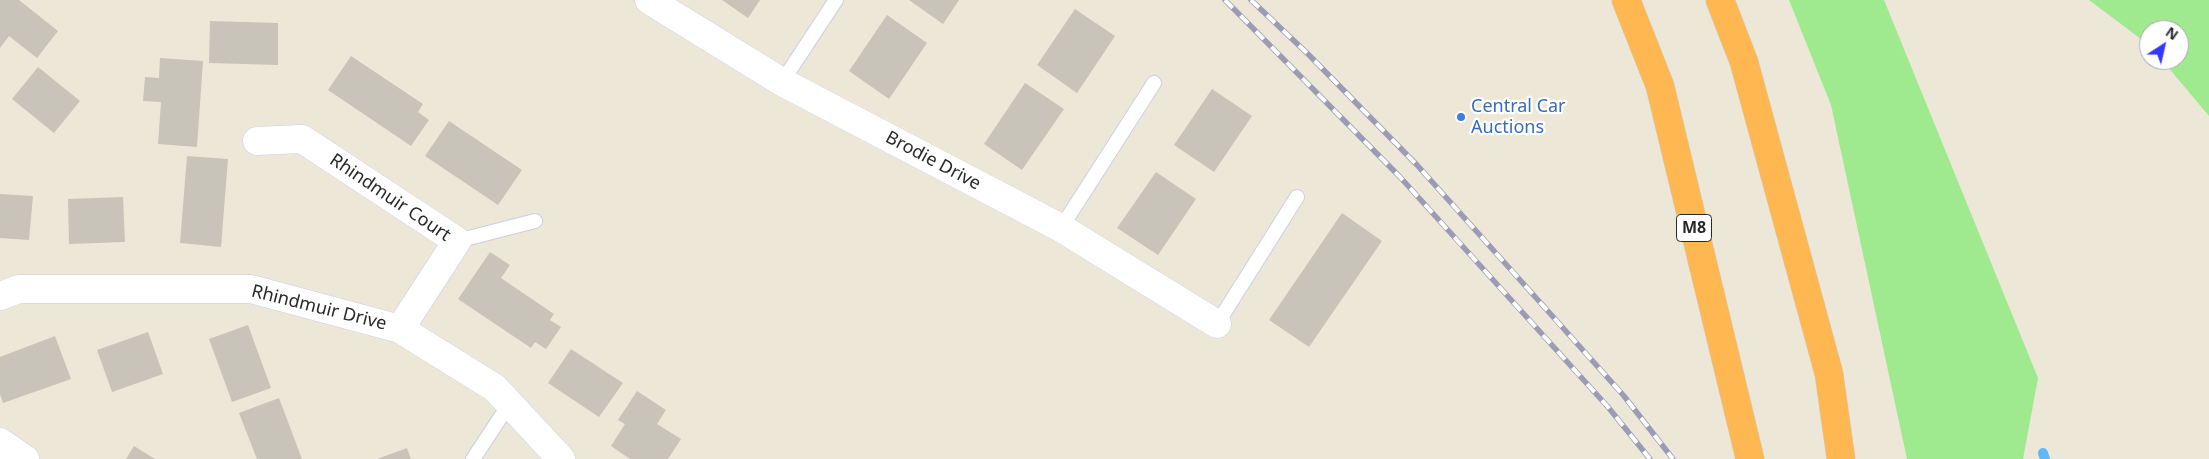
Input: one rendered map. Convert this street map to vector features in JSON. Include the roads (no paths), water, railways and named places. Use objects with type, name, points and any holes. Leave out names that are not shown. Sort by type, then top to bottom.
[{"type":"highway","name":"M8","points":[[1626,0],[1660,86],[1750,459]]},
{"type":"highway","points":[[1720,0],[1744,62],[1829,374],[1841,459]]},
{"type":"street","name":"Brodie Drive","points":[[648,0],[782,82],[1061,228],[1217,324]]},
{"type":"street","name":"Rhindmuir Court","points":[[256,141],[302,139],[457,241],[400,329]]},
{"type":"street","name":"Rhindmuir Drive","points":[[0,296],[19,289],[250,289],[400,329],[495,388],[561,459]]},
{"type":"street","points":[[0,442],[25,459]]},
{"type":"lane","points":[[782,82],[836,0]]},
{"type":"lane","points":[[1061,228],[1154,83]]},
{"type":"lane","points":[[1217,324],[1297,197]]},
{"type":"lane","points":[[457,241],[535,221]]},
{"type":"lane","points":[[473,459],[510,403]]},
{"type":"waterway","points":[[2043,453],[2045,459]]},
{"type":"railway","points":[[1225,0],[1400,177],[1608,407],[1650,459]]},
{"type":"railway","points":[[1251,0],[1309,55],[1417,165],[1624,396],[1673,459]]},
{"type":"place","name":"Central Car Auctions","points":[[1461,117]]}]
